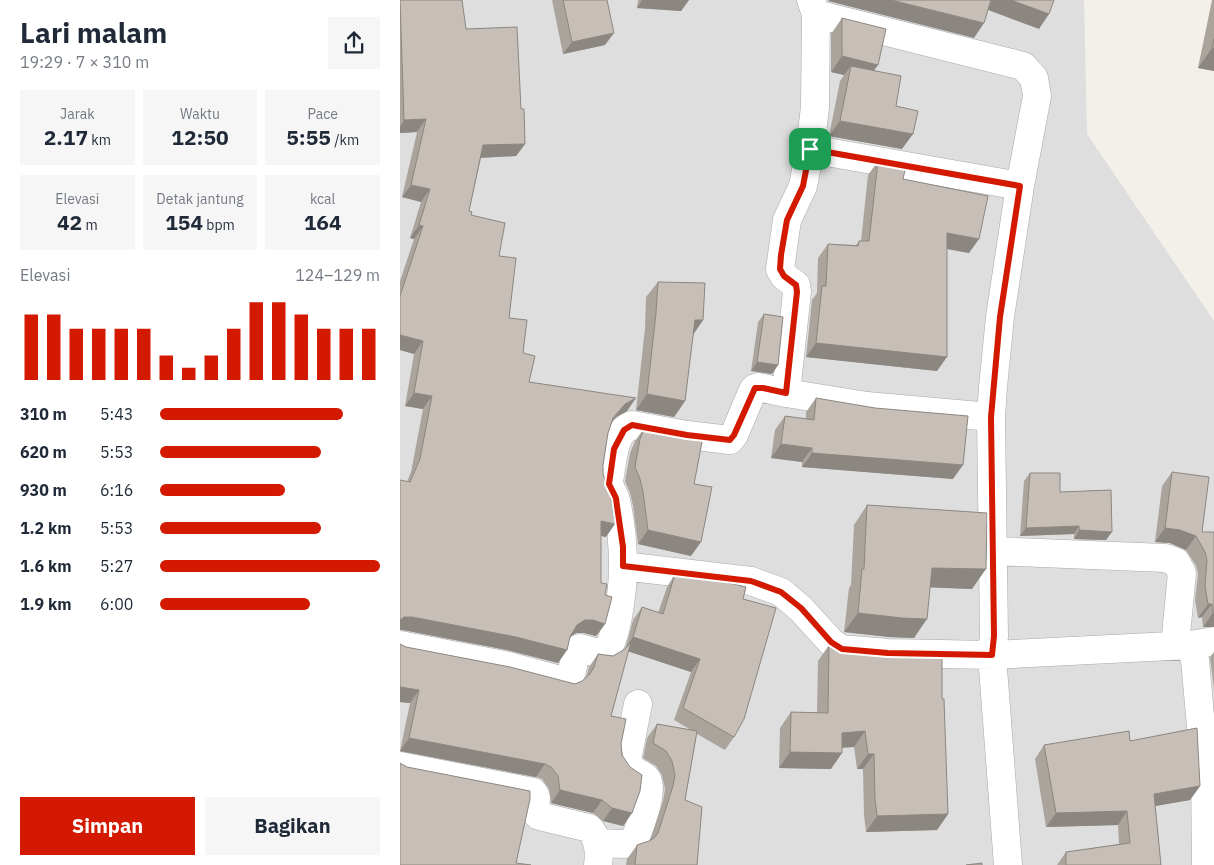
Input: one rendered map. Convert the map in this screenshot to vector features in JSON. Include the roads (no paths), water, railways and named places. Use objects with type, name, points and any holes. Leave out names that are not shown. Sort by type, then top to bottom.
[{"type":"street","points":[[786,393],[797,292],[796,285],[784,276],[780,269],[781,255],[787,220],[803,186],[810,149],[815,107],[814,7],[1023,66],[1034,78],[1036,96],[1000,317],[991,417],[994,636],[992,655],[1008,865]]},
{"type":"street","points":[[810,149],[1020,186]]},
{"type":"street","points":[[400,645],[504,665],[564,681],[567,680],[572,672],[575,655],[580,648],[601,654],[606,651],[614,632],[622,596],[623,566],[623,547],[616,498],[609,484],[614,449],[624,430],[632,425],[687,435],[730,440],[755,388],[867,406],[991,417]]},
{"type":"street","points":[[992,551],[1165,558],[1176,562],[1182,573],[1195,660],[1205,771],[1206,865]]},
{"type":"street","points":[[623,566],[751,581],[781,592],[801,608],[831,642],[842,649],[888,653],[992,655],[1193,643]]},
{"type":"street","points":[[400,766],[533,792],[536,797],[535,812],[539,816],[589,828],[596,837],[598,854],[634,841],[650,790],[649,782],[645,776],[631,769],[628,766],[627,760],[638,704]]}]
